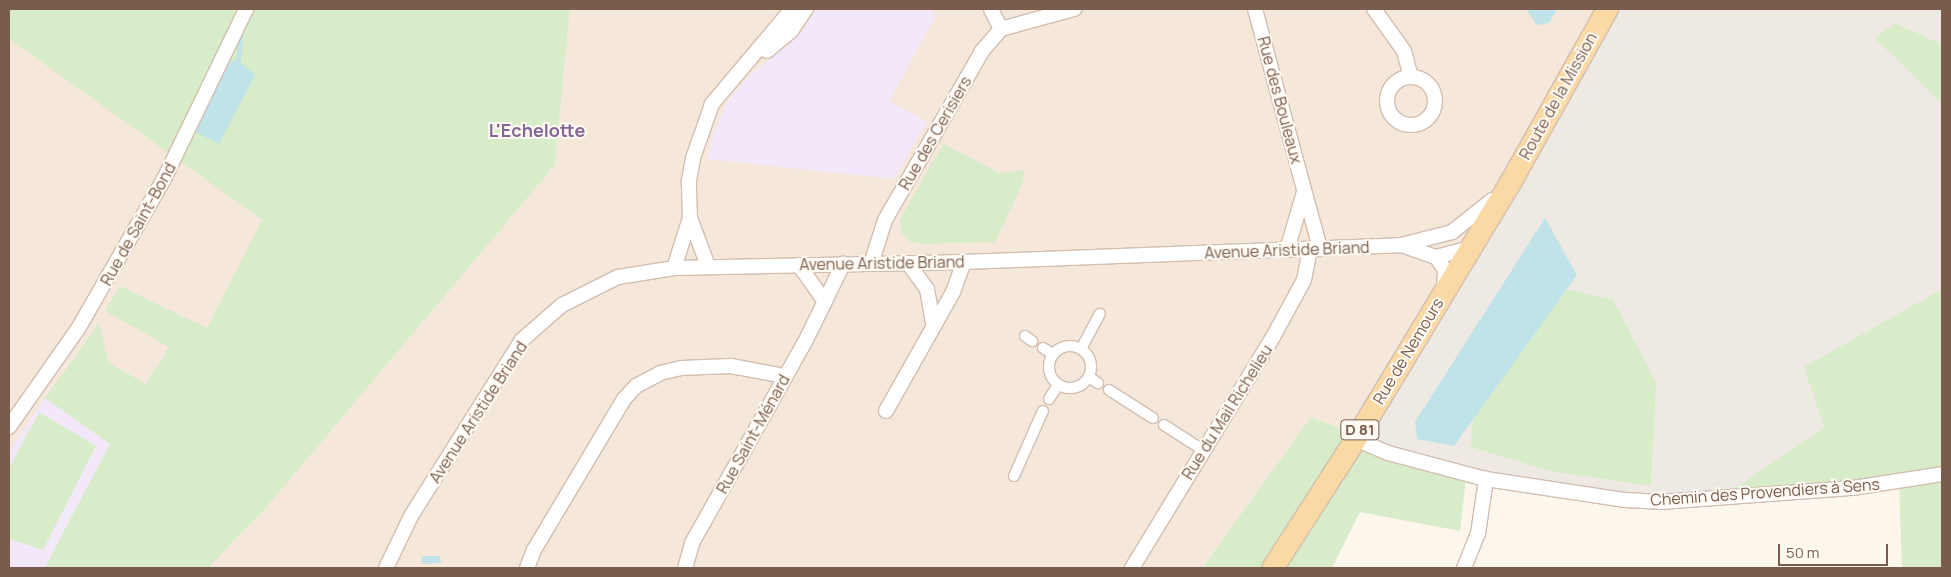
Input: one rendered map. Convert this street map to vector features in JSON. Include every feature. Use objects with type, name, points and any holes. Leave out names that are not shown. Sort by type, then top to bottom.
[{"type":"main road","name":"Route de la Mission","points":[[1509,184],[1607,9]]},
{"type":"main road","name":"Rue de Nemours","points":[[1272,568],[1355,439],[1509,184]]},
{"type":"street","name":"Rue de Saint-Bond","points":[[9,427],[78,329],[164,179],[246,9]]},
{"type":"street","points":[[708,266],[690,218],[689,181],[703,124],[723,88],[746,65],[792,9]]},
{"type":"street","points":[[746,65],[791,31],[806,9]]},
{"type":"street","points":[[991,9],[1001,29],[1074,9]]},
{"type":"street","name":"Rue des Bouleaux","points":[[1255,9],[1304,192],[1315,250]]},
{"type":"street","points":[[1374,9],[1404,51],[1411,77]]},
{"type":"street","name":"Rue des Cerisiers","points":[[871,264],[885,220],[982,51],[1001,29]]},
{"type":"street","name":"Avenue Aristide Briand","points":[[386,568],[411,516],[522,340],[540,322],[589,289],[618,277],[674,268],[708,266],[964,262],[1315,250],[1401,245],[1452,232],[1475,217],[1509,184]]},
{"type":"street","points":[[1288,250],[1304,192]]},
{"type":"street","points":[[674,268],[690,218]]},
{"type":"street","points":[[1452,232],[1470,248]]},
{"type":"street","points":[[1401,245],[1436,257],[1470,248]]},
{"type":"street","name":"Rue du Mail Richelieu","points":[[1132,568],[1304,280],[1315,250]]},
{"type":"street","points":[[1436,257],[1445,270],[1444,290]]},
{"type":"street","points":[[886,411],[933,324],[953,292],[964,262]]},
{"type":"street","points":[[908,263],[926,289],[933,324]]},
{"type":"street","name":"Rue Saint-Ménard","points":[[685,568],[692,543],[785,376],[843,264]]},
{"type":"street","points":[[799,265],[825,302]]},
{"type":"street","points":[[1081,349],[1100,314]]},
{"type":"street","points":[[1069,346],[1081,349],[1090,358],[1094,380],[1072,389],[1058,385],[1049,367],[1053,354],[1069,346]]},
{"type":"street","points":[[1043,348],[1053,354]]},
{"type":"street","points":[[527,568],[534,550],[619,407],[636,386],[660,372],[682,368],[731,366],[785,376]]},
{"type":"street","points":[[1049,399],[1058,385]]},
{"type":"street","points":[[1109,390],[1153,418]]},
{"type":"street","points":[[1014,476],[1043,411]]},
{"type":"street","points":[[1164,425],[1203,450]]},
{"type":"street","name":"Chemin des Provendiers à Sens","points":[[1355,439],[1388,453],[1486,479],[1616,499],[1661,502],[1853,488],[1942,474]]},
{"type":"street","points":[[1464,568],[1478,534],[1486,479]]},
{"type":"shaded area","points":[[570,9],[1618,9],[1456,291],[1365,439],[1311,417],[1202,568],[208,568],[265,509],[555,165]]},
{"type":"shaded area","points":[[816,9],[932,9],[935,17],[889,101],[927,122],[894,179],[707,159],[714,132],[727,102],[746,79],[801,33]]},
{"type":"shaded area","points":[[1618,9],[1942,9],[1942,44],[1895,23],[1874,38],[1942,103],[1942,289],[1805,367],[1824,427],[1724,496],[1606,501],[1466,478],[1365,439],[1456,291]]},
{"type":"shaded area","points":[[9,39],[263,220],[207,328],[46,568],[9,568]]},
{"type":"shaded area","points":[[45,398],[110,444],[46,568],[9,568],[9,451]]},
{"type":"green space","points":[[9,9],[570,9],[555,165],[265,509],[208,568],[45,567],[110,444],[45,398],[99,323],[109,363],[146,384],[169,347],[105,311],[120,286],[207,328],[262,220],[9,39]]},
{"type":"green space","points":[[1895,23],[1942,44],[1942,103],[1874,38]]},
{"type":"green space","points":[[943,144],[1000,173],[1024,170],[1022,185],[995,242],[921,244],[908,241],[901,232],[900,219]]},
{"type":"green space","points":[[1548,285],[1613,300],[1656,382],[1651,486],[1551,471],[1470,447],[1477,390]]},
{"type":"green space","points":[[1942,289],[1942,568],[1902,568],[1899,483],[1724,496],[1824,427],[1804,367]]},
{"type":"green space","points":[[39,412],[96,446],[43,550],[9,539],[9,468]]},
{"type":"green space","points":[[1311,417],[1466,478],[1460,531],[1360,512],[1332,568],[1202,568]]},
{"type":"water","points":[[1526,9],[1557,9],[1549,23],[1537,25]]},
{"type":"water","points":[[238,60],[255,75],[219,144],[196,132],[229,62]]},
{"type":"water","points":[[1545,218],[1577,275],[1454,446],[1417,439],[1415,422]]},
{"type":"water","points":[[422,556],[440,556],[441,563],[422,564]]},
{"type":"waterway","points":[[238,60],[241,33]]},
{"type":"district","name":"L'Echelotte","points":[[537,130]]}]
